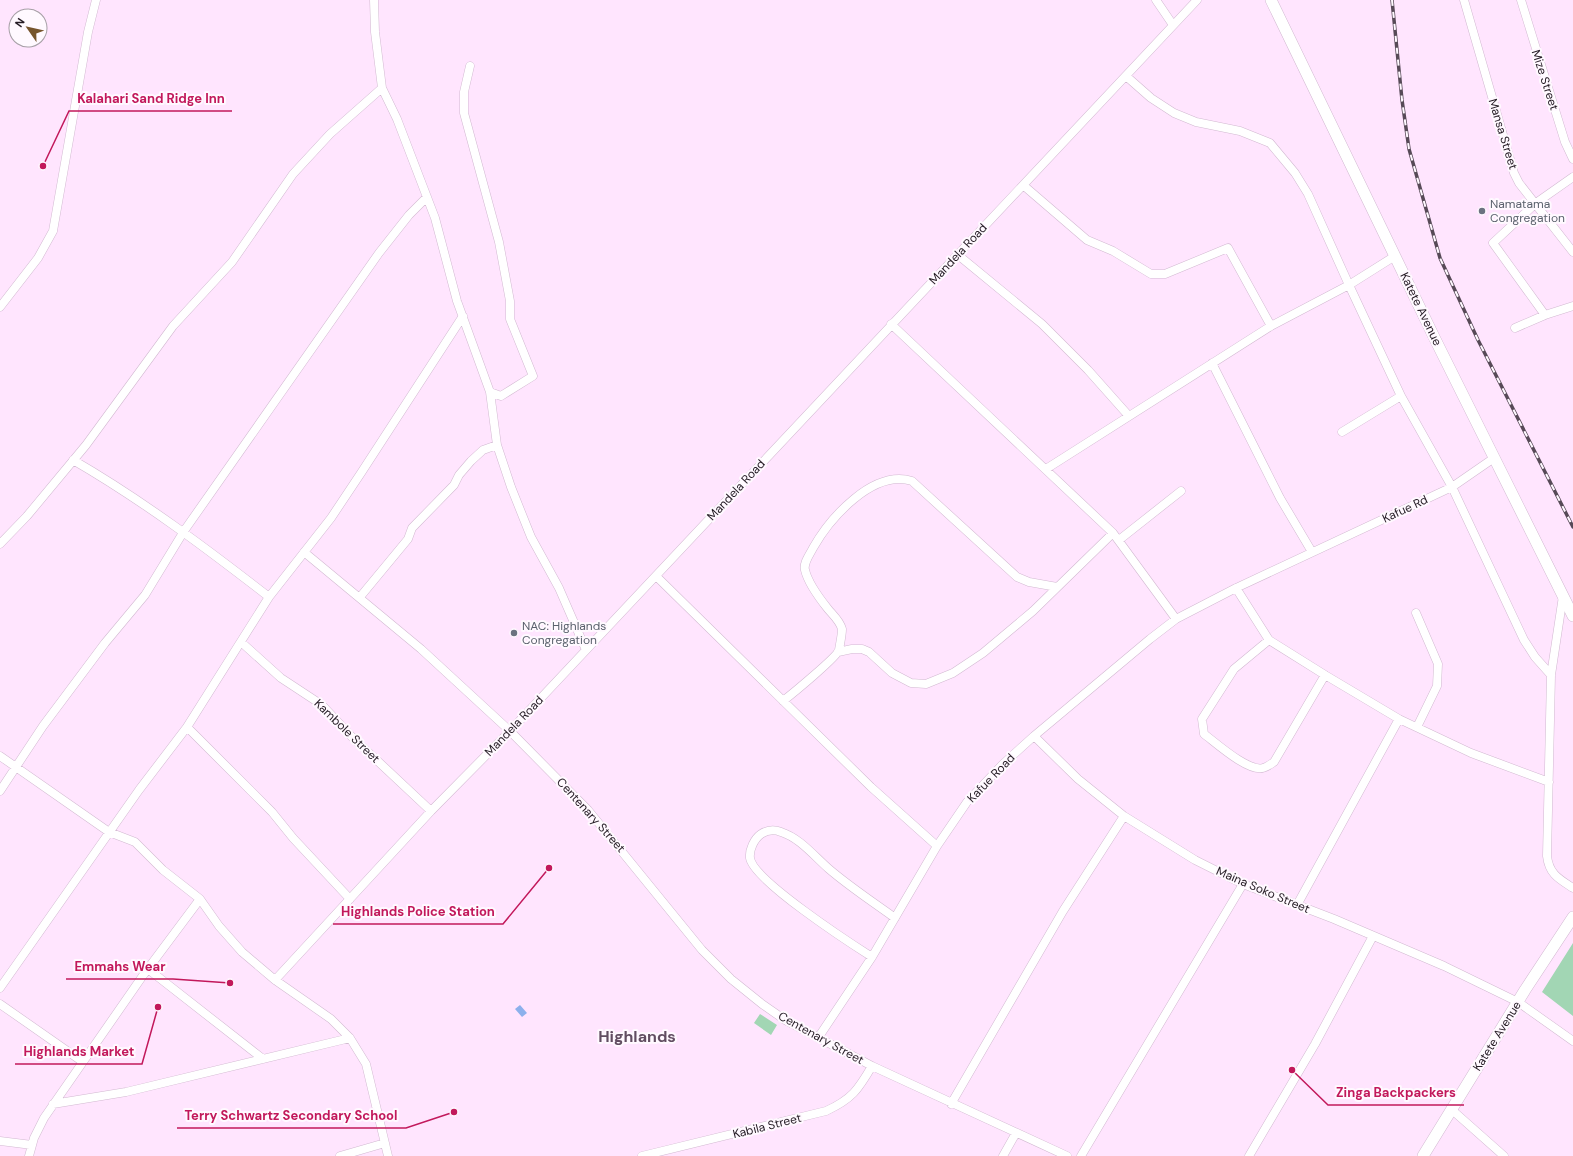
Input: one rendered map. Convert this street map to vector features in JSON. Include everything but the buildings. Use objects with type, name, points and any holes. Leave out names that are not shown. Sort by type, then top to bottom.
[{"type":"street","points":[[0,307],[38,258],[53,231],[96,0]]},
{"type":"street","points":[[374,0],[375,32],[382,88],[397,119],[435,218],[455,296],[490,392],[497,445],[511,487],[532,537],[559,588],[586,650]]},
{"type":"street","points":[[1156,0],[1173,25]]},
{"type":"street","name":"Mandela Road","points":[[275,980],[431,811],[510,731],[1197,0]]},
{"type":"street","name":"Katete Avenue","points":[[1271,0],[1494,458],[1573,616]]},
{"type":"street","name":"Mansa Street","points":[[1464,0],[1514,173],[1519,183],[1573,252]]},
{"type":"street","name":"Mize Street","points":[[1521,0],[1560,127],[1573,159]]},
{"type":"street","points":[[470,66],[464,92],[464,113],[499,242],[510,301],[510,319],[532,376],[501,396],[490,392]]},
{"type":"street","points":[[1126,76],[1151,98],[1174,113],[1196,122],[1240,131],[1270,144],[1295,172],[1308,194],[1401,396],[1452,487],[1524,640],[1535,657],[1551,675]]},
{"type":"street","points":[[0,544],[27,516],[73,460],[173,326],[232,262],[293,174],[330,134],[382,88]]},
{"type":"street","points":[[1545,314],[1494,243],[1536,204],[1573,177]]},
{"type":"street","points":[[1023,185],[1087,240],[1113,251],[1151,274],[1165,274],[1228,248],[1271,326]]},
{"type":"street","points":[[0,792],[43,726],[105,643],[145,595],[184,531],[379,252],[409,215],[427,198]]},
{"type":"street","points":[[958,254],[1042,324],[1088,370],[1128,415]]},
{"type":"street","points":[[1046,469],[1128,415],[1271,326],[1349,285],[1395,256]]},
{"type":"street","points":[[1515,328],[1545,314],[1573,306]]},
{"type":"street","points":[[0,988],[109,832],[187,727],[269,597],[361,474],[463,316]]},
{"type":"street","points":[[891,324],[1046,469],[1116,537],[1176,620]]},
{"type":"street","points":[[1212,363],[1280,498],[1312,552]]},
{"type":"street","points":[[1342,432],[1401,396]]},
{"type":"street","points":[[360,597],[408,539],[412,528],[454,485],[459,475],[483,450],[497,445]]},
{"type":"street","name":"Kafue Rd","points":[[1236,588],[1452,487],[1494,458]]},
{"type":"street","points":[[73,460],[184,531],[269,597]]},
{"type":"street","points":[[838,652],[842,630],[840,624],[827,609],[804,569],[806,560],[834,517],[853,498],[892,480],[904,479],[917,485],[1017,577],[1029,582],[1057,587]]},
{"type":"street","points":[[783,702],[838,652],[852,649],[862,649],[869,652],[892,673],[911,683],[926,684],[953,673],[983,653],[1033,611],[1057,587],[1116,537],[1181,491]]},
{"type":"street","name":"Centenary Street","points":[[304,552],[360,597],[420,649],[510,731],[588,810],[702,950],[731,979],[785,1020],[818,1038],[951,1104],[1067,1156]]},
{"type":"street","points":[[656,576],[783,702],[894,808],[937,846]]},
{"type":"street","points":[[1236,588],[1269,640],[1325,675],[1399,719],[1471,753],[1549,782]]},
{"type":"street","name":"Kafue Road","points":[[818,1038],[872,957],[937,846],[967,802],[1002,764],[1150,639],[1176,620],[1236,588]]},
{"type":"street","points":[[1563,596],[1551,675],[1548,868],[1557,877],[1573,888]]},
{"type":"street","points":[[1416,613],[1438,664],[1438,686],[1417,727]]},
{"type":"street","points":[[1269,640],[1234,669],[1202,719],[1204,734],[1244,763],[1255,768],[1264,768],[1274,762],[1325,675]]},
{"type":"street","name":"Kambole Street","points":[[241,642],[281,678],[322,705],[352,737],[431,811]]},
{"type":"street","points":[[1297,905],[1399,719]]},
{"type":"street","points":[[187,727],[272,812],[293,838],[350,899]]},
{"type":"street","name":"Maina Soko Street","points":[[1034,736],[1078,779],[1124,816],[1195,860],[1243,884],[1444,966],[1518,1002],[1573,1040]]},
{"type":"street","points":[[0,756],[109,832],[135,842],[163,870],[200,899],[219,926],[242,952],[275,980],[331,1019],[350,1038],[366,1064],[388,1156]]},
{"type":"street","points":[[951,1104],[1052,931],[1124,816]]},
{"type":"street","points":[[872,957],[829,928],[760,876],[750,859],[752,846],[761,834],[765,832],[770,830],[781,832],[794,839],[853,888],[895,918]]},
{"type":"street","points":[[1081,1156],[1243,884]]},
{"type":"street","points":[[29,1156],[37,1131],[54,1104],[148,969],[200,899]]},
{"type":"street","name":"Katete Avenue","points":[[1422,1156],[1573,917]]},
{"type":"street","points":[[1248,1156],[1315,1044],[1373,936]]},
{"type":"street","points":[[148,969],[263,1060]]},
{"type":"street","points":[[0,1004],[83,1062]]},
{"type":"street","points":[[54,1104],[126,1092],[211,1070],[263,1060],[350,1038]]},
{"type":"street","name":"Kabila Street","points":[[642,1156],[826,1111],[843,1103],[855,1094],[872,1066]]},
{"type":"street","points":[[1451,1109],[1504,1156]]},
{"type":"street","points":[[1003,1156],[1016,1133]]},
{"type":"street","points":[[0,1141],[32,1145]]},
{"type":"street","points":[[340,1156],[385,1143]]},
{"type":"green space","points":[[1573,943],[1573,1016],[1542,992]]},
{"type":"green space","points":[[760,1014],[777,1025],[771,1035],[754,1023]]},
{"type":"water","points":[[520,1005],[527,1013],[522,1017],[515,1009]]},
{"type":"railway","points":[[1392,0],[1402,100],[1409,149],[1440,258],[1478,340],[1573,527]]},
{"type":"place","name":"Kalahari Sand Ridge Inn","points":[[43,166]]},
{"type":"place","name":"Namatama Congregation","points":[[1482,211]]},
{"type":"place","name":"NAC: Highlands Congregation","points":[[514,633]]},
{"type":"place","name":"Highlands Police Station","points":[[549,868]]},
{"type":"place","name":"Emmahs Wear","points":[[230,983]]},
{"type":"place","name":"Highlands Market","points":[[158,1007]]},
{"type":"place","name":"Zinga Backpackers","points":[[1292,1070]]},
{"type":"place","name":"Terry Schwartz Secondary School","points":[[454,1112]]},
{"type":"district","name":"Highlands","points":[[637,1036]]}]
